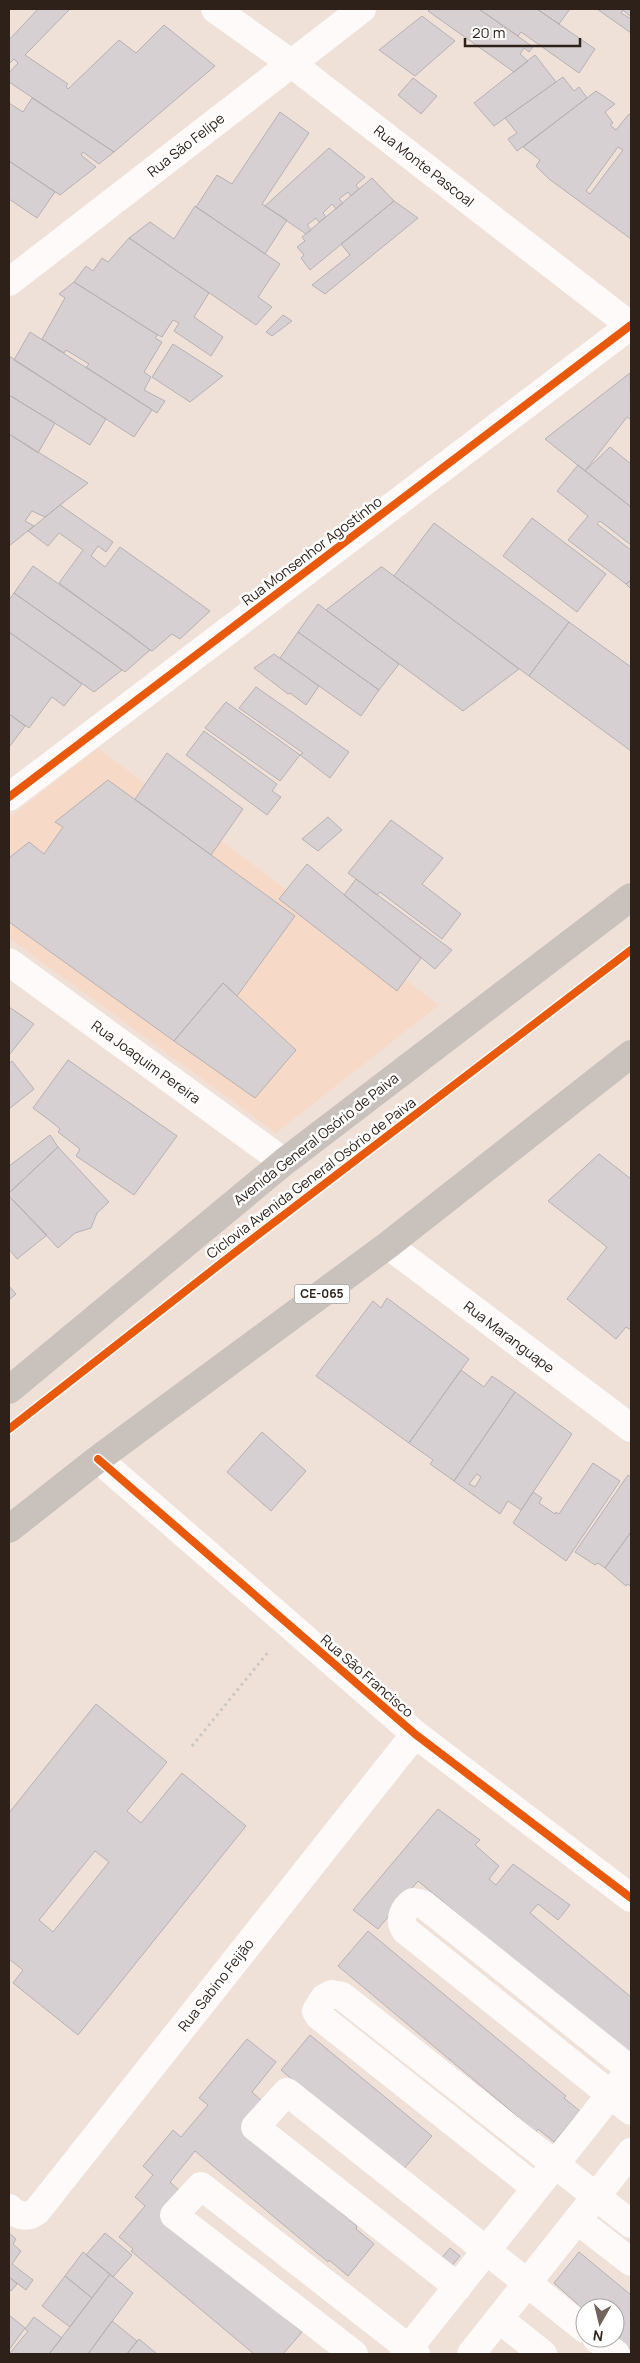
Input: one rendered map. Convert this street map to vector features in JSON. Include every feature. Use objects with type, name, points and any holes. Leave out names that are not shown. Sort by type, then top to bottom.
[{"type":"main road","name":"Avenida General Osório de Paiva","points":[[9,1390],[284,1162],[631,896]]},
{"type":"main road","name":"CE-065","points":[[9,1529],[98,1459],[388,1245],[631,1054]]},
{"type":"street","name":"Rua Monte Pascoal","points":[[215,9],[292,64],[631,326]]},
{"type":"street","name":"Rua São Felipe","points":[[9,282],[362,9]]},
{"type":"street","name":"Rua Monsenhor Agostinho","points":[[9,796],[631,326]]},
{"type":"street","name":"Rua Joaquim Pereira","points":[[9,962],[284,1162]]},
{"type":"street","name":"Rua Maranguape","points":[[388,1245],[631,1428]]},
{"type":"street","name":"Rua São Francisco","points":[[98,1459],[415,1734],[631,1898]]},
{"type":"street","name":"Rua Sabino Feijão","points":[[9,2208],[24,2216],[32,2216],[37,2211],[415,1734]]},
{"type":"street","points":[[354,2354],[174,2215],[201,2186],[410,2352],[458,2287],[555,2164],[621,2103],[631,2069],[423,1904],[413,1902],[407,1906],[402,1916],[403,1926],[406,1930],[621,2103]]},
{"type":"street","points":[[536,2188],[330,2025],[316,2011],[318,2005],[332,1994],[342,1996],[631,2224]]},
{"type":"street","points":[[458,2287],[254,2128],[287,2092],[575,2321]]},
{"type":"street","points":[[471,2354],[631,2152]]},
{"type":"street","points":[[577,2220],[631,2262]]},
{"type":"street","points":[[499,2319],[543,2354]]},
{"type":"path","points":[[192,1746],[290,1626]]},
{"type":"shaded area","points":[[98,748],[439,1005],[276,1133],[9,938],[9,818]]},
{"type":"building","points":[[38,9],[70,9],[25,55],[68,84],[66,86],[68,89],[119,40],[136,53],[164,25],[215,66],[114,152],[9,82],[9,73],[18,63],[14,59],[9,64],[9,40]]},
{"type":"building","points":[[430,9],[479,9],[503,26],[499,31],[502,33],[505,27],[533,47],[529,52],[524,48],[520,54],[528,61],[514,72],[428,11]]},
{"type":"building","points":[[479,9],[537,9],[595,49],[579,73],[521,32],[518,36]]},
{"type":"building","points":[[537,9],[570,9],[559,24]]},
{"type":"building","points":[[597,9],[631,9],[631,17],[623,10],[621,13],[631,19],[631,33]]},
{"type":"building","points":[[422,16],[455,41],[415,76],[379,50]]},
{"type":"building","points":[[535,55],[556,82],[494,126],[474,103]]},
{"type":"building","points":[[563,77],[574,91],[579,87],[587,98],[517,151],[508,139],[517,133],[505,118]]},
{"type":"building","points":[[413,78],[437,96],[421,114],[398,95]]},
{"type":"building","points":[[596,91],[615,104],[605,112],[613,123],[610,125],[616,130],[629,114],[631,116],[631,239],[549,179],[536,166],[540,160],[523,147]],"holes":[[[618,147],[623,150],[590,194],[586,191]]]},
{"type":"building","points":[[32,98],[114,152],[99,164],[83,152],[81,155],[96,167],[60,195],[9,161],[9,103],[23,112]]},
{"type":"building","points":[[280,112],[309,133],[262,204],[287,220],[265,254],[196,207],[217,175],[232,184]]},
{"type":"building","points":[[329,148],[365,177],[356,185],[359,189],[351,196],[348,192],[339,199],[343,203],[336,209],[332,204],[323,213],[326,217],[319,222],[316,218],[307,225],[311,230],[306,234],[265,206]]},
{"type":"building","points":[[9,161],[55,192],[37,218],[9,199]]},
{"type":"building","points":[[372,178],[394,201],[310,270],[301,258],[304,255],[297,247],[305,241],[302,237]]},
{"type":"building","points":[[394,201],[418,218],[325,294],[312,285],[350,255],[341,244]]},
{"type":"building","points":[[195,206],[280,264],[258,297],[272,307],[256,325],[129,238],[150,222],[174,239]]},
{"type":"building","points":[[129,238],[209,293],[194,317],[223,337],[211,356],[174,331],[179,323],[173,320],[162,337],[74,282],[86,266],[93,271],[102,258],[108,262]]},
{"type":"building","points":[[74,282],[158,335],[155,338],[162,342],[144,372],[151,377],[144,390],[165,401],[157,413],[86,367],[89,364],[66,350],[64,353],[42,339],[65,298],[59,294]]},
{"type":"building","points":[[283,315],[292,321],[272,336],[266,332]]},
{"type":"building","points":[[30,332],[152,410],[134,437],[14,360]]},
{"type":"building","points":[[173,344],[223,376],[190,402],[152,377]]},
{"type":"building","points":[[9,356],[106,419],[90,445],[9,395]]},
{"type":"building","points":[[630,373],[631,420],[627,417],[585,471],[545,439]]},
{"type":"building","points":[[9,395],[55,423],[38,453],[9,434]]},
{"type":"building","points":[[9,434],[88,483],[45,517],[32,511],[25,521],[34,526],[9,546]]},
{"type":"building","points":[[610,447],[631,464],[631,507],[585,471]]},
{"type":"building","points":[[578,465],[631,507],[631,545],[600,521],[597,524],[631,550],[631,580],[626,584],[568,540],[588,516],[557,491]]},
{"type":"building","points":[[60,505],[113,542],[106,552],[98,546],[91,556],[105,567],[120,547],[210,611],[180,639],[172,634],[152,651],[150,650],[59,583],[83,550],[59,533],[48,546],[28,531]]},
{"type":"building","points":[[532,518],[606,574],[577,612],[503,556]]},
{"type":"building","points":[[434,523],[569,622],[529,676],[394,576]]},
{"type":"building","points":[[33,566],[150,650],[125,672],[14,593]]},
{"type":"building","points":[[381,567],[519,669],[463,711],[326,610]]},
{"type":"building","points":[[631,580],[631,589],[626,584]]},
{"type":"building","points":[[14,593],[122,670],[94,692],[9,632],[9,600]]},
{"type":"building","points":[[318,604],[399,664],[379,690],[298,632]]},
{"type":"building","points":[[569,622],[631,667],[631,751],[529,676]]},
{"type":"building","points":[[9,632],[82,684],[64,706],[52,697],[29,728],[9,714]]},
{"type":"building","points":[[298,632],[379,690],[361,716],[280,658]]},
{"type":"building","points":[[274,654],[319,686],[306,705],[254,668]]},
{"type":"building","points":[[256,687],[349,752],[330,778],[300,755],[303,753],[239,708]]},
{"type":"building","points":[[226,702],[300,755],[280,781],[205,728]]},
{"type":"building","points":[[9,714],[25,726],[10,746],[9,745]]},
{"type":"building","points":[[204,731],[277,784],[272,791],[281,797],[267,815],[186,755]]},
{"type":"building","points":[[167,753],[243,809],[211,855],[135,799]]},
{"type":"building","points":[[108,780],[295,916],[237,996],[223,983],[174,1041],[9,922],[9,858],[29,842],[44,854],[63,827],[55,822]]},
{"type":"building","points":[[328,817],[342,830],[318,851],[302,839]]},
{"type":"building","points":[[391,820],[443,858],[422,884],[461,914],[442,939],[380,892],[377,895],[348,873]]},
{"type":"building","points":[[307,864],[421,958],[397,991],[279,899]]},
{"type":"building","points":[[356,879],[452,950],[435,969],[344,895]]},
{"type":"building","points":[[223,983],[296,1050],[255,1098],[174,1041]]},
{"type":"building","points":[[9,1007],[34,1024],[9,1055]]},
{"type":"building","points":[[68,1060],[177,1136],[134,1195],[76,1156],[80,1149],[58,1132],[60,1129],[33,1108]]},
{"type":"building","points":[[12,1061],[34,1089],[9,1109],[9,1064]]},
{"type":"building","points":[[50,1135],[58,1147],[9,1193],[9,1166]]},
{"type":"building","points":[[58,1147],[109,1202],[97,1213],[91,1228],[75,1233],[58,1248],[9,1196],[9,1193]]},
{"type":"building","points":[[599,1154],[631,1179],[631,1330],[626,1327],[616,1339],[567,1299],[607,1247],[548,1201]]},
{"type":"building","points":[[9,1196],[47,1235],[17,1259],[9,1249]]},
{"type":"building","points":[[9,1286],[16,1294],[9,1300]]},
{"type":"building","points":[[387,1298],[469,1359],[409,1443],[316,1376],[373,1301],[381,1308]]},
{"type":"building","points":[[461,1370],[484,1387],[492,1376],[515,1392],[454,1481],[430,1464],[433,1460],[409,1443]]},
{"type":"building","points":[[515,1392],[572,1434],[521,1510],[508,1501],[500,1514],[454,1481]],"holes":[[[477,1474],[481,1477],[475,1487],[469,1484]]]},
{"type":"building","points":[[262,1432],[306,1471],[271,1511],[227,1472]]},
{"type":"building","points":[[593,1463],[620,1481],[566,1561],[513,1523],[533,1492],[542,1498],[539,1503],[555,1514],[556,1512],[559,1514]]},
{"type":"building","points":[[628,1475],[631,1477],[631,1532],[605,1568],[598,1563],[595,1565],[575,1552]]},
{"type":"building","points":[[631,1532],[631,1586],[627,1584],[626,1586],[605,1568]]},
{"type":"building","points":[[96,1704],[167,1762],[127,1811],[141,1823],[182,1773],[246,1826],[78,2035],[13,1983],[23,1970],[9,1959],[9,1813]],"holes":[[[95,1851],[109,1862],[53,1932],[39,1920]]]},
{"type":"building","points":[[438,1809],[480,1840],[475,1845],[499,1866],[489,1879],[496,1885],[513,1864],[570,1905],[558,1920],[538,1904],[530,1913],[631,1997],[631,2052],[628,2055],[418,1881],[378,1929],[353,1910]]},
{"type":"building","points":[[368,1931],[566,2096],[564,2098],[580,2111],[554,2142],[538,2129],[536,2132],[338,1966]]},
{"type":"building","points":[[310,2035],[432,2136],[402,2171],[281,2070]]},
{"type":"building","points":[[247,2039],[276,2062],[252,2092],[263,2102],[241,2129],[357,2226],[356,2229],[374,2244],[348,2276],[329,2260],[328,2262],[195,2151],[170,2182],[182,2193],[163,2216],[302,2332],[283,2354],[254,2354],[131,2251],[133,2249],[119,2237],[145,2206],[135,2197],[153,2175],[143,2166],[173,2130],[181,2137],[208,2105],[199,2098]]},
{"type":"building","points":[[9,2233],[16,2239],[13,2244],[21,2251],[12,2264],[33,2280],[26,2290],[9,2277]]},
{"type":"building","points":[[105,2233],[132,2255],[113,2277],[86,2255]]},
{"type":"building","points":[[450,2248],[460,2256],[449,2269],[439,2261]]},
{"type":"building","points":[[83,2252],[110,2274],[92,2298],[65,2276]]},
{"type":"building","points":[[579,2252],[631,2295],[631,2350],[625,2345],[625,2298],[575,2298],[575,2302],[554,2283]]},
{"type":"building","points":[[110,2274],[133,2293],[88,2354],[49,2354]]},
{"type":"building","points":[[65,2276],[92,2298],[70,2327],[42,2306]]},
{"type":"building","points":[[9,2277],[17,2284],[11,2291],[9,2289]]},
{"type":"building","points":[[9,2315],[25,2328],[9,2350]]},
{"type":"building","points":[[34,2317],[62,2338],[49,2354],[9,2354],[28,2331],[25,2329]]},
{"type":"building","points":[[112,2321],[137,2341],[127,2354],[88,2354]]},
{"type":"building","points":[[139,2339],[157,2354],[127,2354]]},
{"type":"cycle path","points":[[9,797],[631,325]]},
{"type":"cycle path","name":"Ciclovia Avenida General Osório de Paiva","points":[[9,1429],[242,1247],[631,950]]},
{"type":"cycle path","points":[[98,1459],[415,1734],[631,1898]]}]
